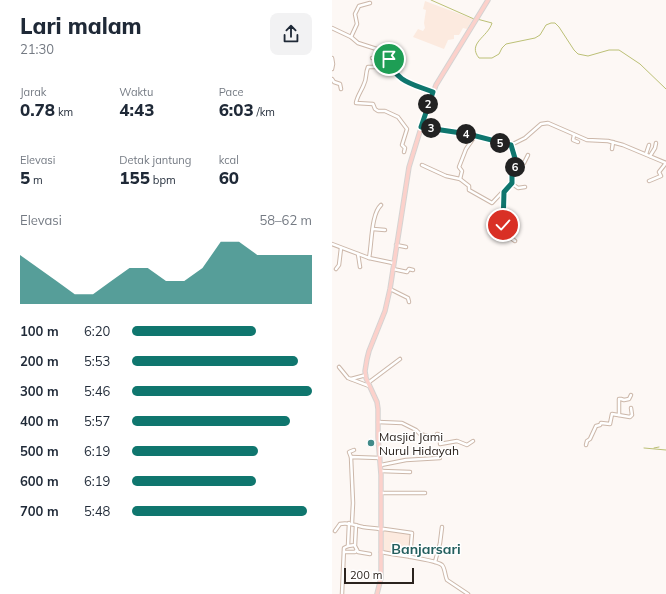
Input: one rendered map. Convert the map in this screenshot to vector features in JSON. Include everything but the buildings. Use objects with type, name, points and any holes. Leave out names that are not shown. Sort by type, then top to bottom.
[{"type":"main road","points":[[377,594],[381,578],[381,465],[378,405],[368,385],[366,375],[368,354],[385,311],[390,289],[409,167],[421,127],[433,92],[488,0]]},
{"type":"street","points":[[351,37],[357,24],[355,14],[359,6],[370,3]]},
{"type":"street","points":[[332,30],[351,37],[358,43],[384,51],[387,54],[391,66],[400,78],[433,92]]},
{"type":"street","points":[[332,58],[332,69]]},
{"type":"street","points":[[372,58],[389,59]]},
{"type":"street","points":[[391,66],[368,68],[366,72],[365,84],[361,88],[356,103],[373,104],[375,109],[378,111],[385,111],[399,118],[407,129],[402,145],[405,148],[404,152]]},
{"type":"street","points":[[332,79],[340,84],[341,89]]},
{"type":"street","points":[[421,127],[475,136],[511,145],[525,138],[541,124],[546,123],[554,125],[586,140],[613,142],[666,163],[659,172],[660,176],[649,181]]},
{"type":"street","points":[[574,135],[573,140],[578,142]]},
{"type":"street","points":[[460,179],[462,171],[459,167],[466,149],[475,136]]},
{"type":"street","points":[[612,149],[613,142]]},
{"type":"street","points":[[650,156],[656,143]]},
{"type":"street","points":[[511,145],[517,165]]},
{"type":"street","points":[[646,154],[649,146]]},
{"type":"street","points":[[422,165],[446,176],[460,179],[469,186],[469,190],[490,202],[493,202],[512,183],[512,172],[517,165],[524,163],[528,155]]},
{"type":"street","points":[[512,183],[518,188],[525,187]]},
{"type":"street","points":[[504,192],[503,227],[509,236],[515,241]]},
{"type":"street","points":[[369,258],[373,223],[376,212],[381,205]]},
{"type":"street","points":[[373,229],[385,230]]},
{"type":"street","points":[[332,244],[369,258],[393,263]]},
{"type":"street","points":[[396,245],[406,247]]},
{"type":"street","points":[[336,268],[339,265],[341,248]]},
{"type":"street","points":[[358,254],[360,267]]},
{"type":"street","points":[[392,269],[407,272],[409,270],[413,270]]},
{"type":"street","points":[[390,289],[408,298],[410,302]]},
{"type":"street","points":[[339,367],[350,379],[368,385],[400,359]]},
{"type":"street","points":[[350,379],[366,375]]},
{"type":"street","points":[[619,415],[619,399],[629,399],[630,395]]},
{"type":"street","points":[[586,445],[586,441],[590,439],[596,426],[602,423],[610,424],[612,415],[630,417],[632,415],[631,408]]},
{"type":"street","points":[[378,422],[402,423],[416,430],[420,434],[431,437],[436,437],[437,434],[441,435],[440,444],[457,441],[468,445],[473,441]]},
{"type":"street","points":[[348,546],[354,505],[352,493],[351,457],[349,452],[354,450]]},
{"type":"street","points":[[351,457],[380,458]]},
{"type":"street","points":[[381,465],[406,460],[440,458]]},
{"type":"street","points":[[381,471],[410,472]]},
{"type":"street","points":[[381,493],[425,493]]},
{"type":"street","points":[[335,531],[340,523],[351,523],[380,530],[384,529],[412,533],[410,558]]},
{"type":"street","points":[[356,525],[355,546],[358,552],[370,554]]},
{"type":"street","points":[[435,562],[442,527]]},
{"type":"street","points":[[342,594],[344,547],[355,546]]},
{"type":"street","points":[[344,552],[355,552],[357,550]]},
{"type":"street","points":[[381,552],[435,562],[443,566],[448,581],[468,594]]},
{"type":"shaded area","points":[[425,1],[473,19],[467,29],[463,28],[459,35],[454,35],[454,39],[448,40],[444,49],[413,37],[418,29],[423,31],[425,28],[424,23],[426,10],[423,9]]},
{"type":"shaded area","points":[[384,529],[410,533],[410,557],[382,552],[382,530]]},
{"type":"waterway","points":[[431,0],[474,19]]},
{"type":"waterway","points":[[477,19],[492,23],[475,48],[479,58],[492,58],[499,54],[506,44],[535,38],[540,35],[546,25],[555,23],[578,54],[588,56],[609,50],[619,50],[640,64],[666,89]]},
{"type":"waterway","points":[[654,448],[659,447]]},
{"type":"waterway","points":[[644,448],[666,450]]},
{"type":"place","name":"Masjid Jami Nurul Hidayah","points":[[371,443]]},
{"type":"district","name":"Banjarsari","points":[[426,549]]},
{"type":"route","points":[[389,59],[392,68],[400,78],[433,92],[421,127],[468,134],[511,145],[517,165],[512,172],[512,183],[504,192],[503,225]]}]
